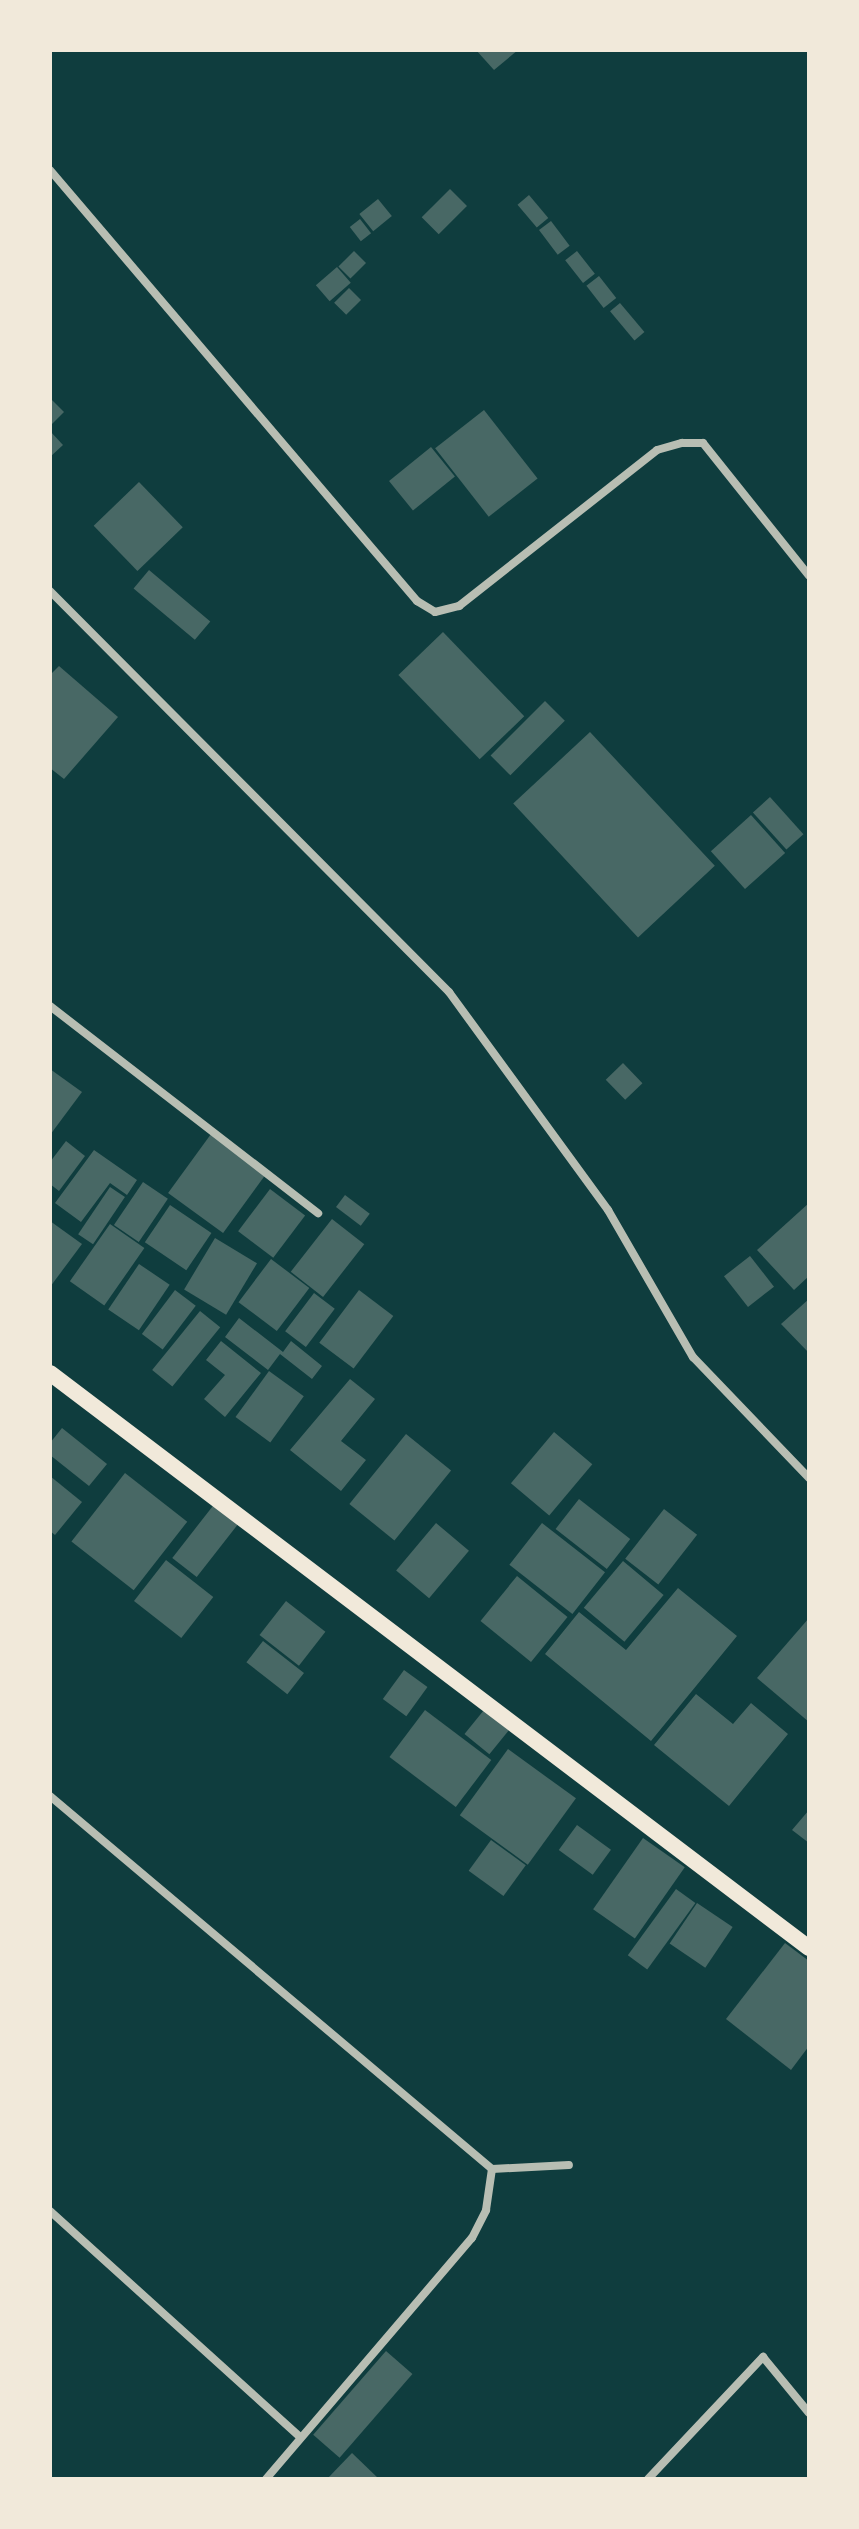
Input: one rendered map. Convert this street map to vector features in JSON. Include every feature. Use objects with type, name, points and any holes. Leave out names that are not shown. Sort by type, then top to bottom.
[{"type":"main road","points":[[50,1373],[809,1948]]},
{"type":"street","points":[[50,170],[417,601],[435,612],[459,606],[657,450],[682,443],[703,443],[809,576]]},
{"type":"street","points":[[50,591],[449,992],[608,1210],[693,1357],[809,1478]]},
{"type":"street","points":[[50,1006],[318,1213]]},
{"type":"street","points":[[50,1796],[492,2169],[569,2165]]},
{"type":"street","points":[[266,2479],[472,2238],[486,2210],[492,2169]]},
{"type":"street","points":[[50,2211],[300,2437]]},
{"type":"street","points":[[648,2479],[763,2357],[809,2413]]},
{"type":"building","points":[[476,50],[518,50],[494,70]]},
{"type":"building","points":[[450,189],[467,206],[439,234],[422,217]]},
{"type":"building","points":[[529,195],[548,218],[537,228],[518,205]]},
{"type":"building","points":[[378,199],[392,216],[373,231],[359,214]]},
{"type":"building","points":[[360,219],[371,233],[361,241],[350,227]]},
{"type":"building","points":[[551,221],[570,246],[558,255],[539,230]]},
{"type":"building","points":[[354,251],[366,263],[350,279],[338,267]]},
{"type":"building","points":[[577,251],[595,274],[583,283],[565,260]]},
{"type":"building","points":[[337,267],[351,283],[330,301],[316,285]]},
{"type":"building","points":[[599,276],[616,298],[604,308],[586,286]]},
{"type":"building","points":[[349,288],[361,300],[346,315],[334,303]]},
{"type":"building","points":[[620,303],[644,332],[634,340],[610,311]]},
{"type":"building","points":[[50,398],[64,412],[50,426]]},
{"type":"building","points":[[484,410],[538,479],[489,517],[435,448]]},
{"type":"building","points":[[50,431],[63,445],[50,457]]},
{"type":"building","points":[[431,447],[455,477],[413,511],[389,481]]},
{"type":"building","points":[[139,482],[183,527],[137,571],[94,526]]},
{"type":"building","points":[[149,570],[210,621],[195,640],[134,588]]},
{"type":"building","points":[[443,632],[524,716],[480,759],[398,675]]},
{"type":"building","points":[[59,666],[118,717],[64,779],[50,768],[50,675]]},
{"type":"building","points":[[545,701],[565,721],[510,775],[491,755]]},
{"type":"building","points":[[590,732],[715,866],[638,937],[513,804]]},
{"type":"building","points":[[770,797],[803,834],[786,850],[753,812]]},
{"type":"building","points":[[751,815],[785,853],[745,889],[711,851]]},
{"type":"building","points":[[623,1063],[642,1083],[625,1100],[606,1080]]},
{"type":"building","points":[[50,1069],[82,1092],[50,1135]]},
{"type":"building","points":[[211,1134],[266,1174],[223,1233],[168,1193]]},
{"type":"building","points":[[66,1141],[85,1156],[59,1191],[50,1184],[50,1162]]},
{"type":"building","points":[[94,1150],[137,1180],[127,1195],[110,1183],[81,1222],[55,1203]]},
{"type":"building","points":[[143,1182],[168,1199],[139,1242],[114,1225]]},
{"type":"building","points":[[110,1187],[125,1197],[93,1244],[78,1234]]},
{"type":"building","points":[[270,1189],[305,1215],[273,1258],[238,1231]]},
{"type":"building","points":[[345,1195],[370,1214],[361,1226],[336,1207]]},
{"type":"building","points":[[809,1203],[809,1276],[794,1290],[757,1250]]},
{"type":"building","points":[[170,1205],[211,1233],[186,1270],[145,1242]]},
{"type":"building","points":[[332,1219],[364,1244],[323,1297],[291,1272]]},
{"type":"building","points":[[50,1221],[82,1244],[50,1287]]},
{"type":"building","points":[[110,1224],[144,1248],[104,1305],[70,1281]]},
{"type":"building","points":[[215,1238],[257,1263],[226,1315],[184,1289]]},
{"type":"building","points":[[750,1256],[774,1287],[748,1307],[724,1276]]},
{"type":"building","points":[[271,1259],[309,1288],[277,1331],[239,1302]]},
{"type":"building","points":[[139,1264],[170,1285],[139,1330],[108,1310]]},
{"type":"building","points":[[175,1290],[196,1306],[163,1350],[142,1334]]},
{"type":"building","points":[[359,1290],[393,1316],[354,1369],[319,1343]]},
{"type":"building","points":[[314,1293],[335,1309],[306,1347],[285,1331]]},
{"type":"building","points":[[809,1299],[809,1353],[781,1324]]},
{"type":"building","points":[[200,1311],[220,1327],[172,1386],[152,1370]]},
{"type":"building","points":[[239,1318],[283,1352],[291,1341],[322,1366],[312,1379],[280,1354],[268,1370],[225,1337]]},
{"type":"building","points":[[221,1341],[261,1373],[225,1417],[204,1399],[225,1375],[206,1360]]},
{"type":"building","points":[[269,1371],[304,1396],[270,1442],[235,1417]]},
{"type":"building","points":[[350,1379],[375,1399],[341,1441],[366,1460],[341,1491],[290,1450]]},
{"type":"building","points":[[62,1428],[107,1464],[89,1486],[50,1455],[50,1443]]},
{"type":"building","points":[[554,1432],[592,1464],[549,1515],[511,1483]]},
{"type":"building","points":[[406,1434],[451,1471],[394,1540],[349,1504]]},
{"type":"building","points":[[125,1473],[187,1522],[134,1590],[71,1542]]},
{"type":"building","points":[[50,1476],[82,1502],[55,1535],[50,1531]]},
{"type":"building","points":[[579,1499],[630,1539],[607,1569],[556,1529]]},
{"type":"building","points":[[216,1502],[240,1521],[197,1577],[172,1558]]},
{"type":"building","points":[[664,1509],[697,1535],[658,1585],[625,1559]]},
{"type":"building","points":[[436,1523],[469,1551],[429,1598],[396,1570]]},
{"type":"building","points":[[542,1523],[605,1572],[572,1614],[509,1565]]},
{"type":"building","points":[[166,1560],[213,1597],[181,1638],[134,1601]]},
{"type":"building","points":[[623,1561],[664,1595],[624,1642],[584,1608]]},
{"type":"building","points":[[517,1576],[568,1617],[531,1662],[480,1621]]},
{"type":"building","points":[[678,1588],[737,1636],[651,1741],[545,1654],[579,1612],[626,1650]]},
{"type":"building","points":[[286,1601],[325,1632],[299,1666],[260,1635]]},
{"type":"building","points":[[809,1618],[809,1722],[757,1678]]},
{"type":"building","points":[[263,1641],[304,1673],[287,1694],[246,1662]]},
{"type":"building","points":[[404,1670],[427,1687],[406,1716],[383,1699]]},
{"type":"building","points":[[696,1694],[733,1724],[751,1703],[788,1734],[729,1806],[654,1745]]},
{"type":"building","points":[[425,1710],[491,1760],[456,1807],[389,1757]]},
{"type":"building","points":[[484,1710],[509,1730],[489,1754],[464,1734]]},
{"type":"building","points":[[508,1749],[576,1798],[528,1865],[460,1815]]},
{"type":"building","points":[[809,1810],[809,1843],[792,1830]]},
{"type":"building","points":[[577,1825],[611,1850],[593,1875],[559,1850]]},
{"type":"building","points":[[643,1838],[685,1867],[635,1939],[593,1909]]},
{"type":"building","points":[[491,1840],[526,1865],[503,1896],[469,1871]]},
{"type":"building","points":[[676,1889],[695,1903],[647,1969],[628,1955]]},
{"type":"building","points":[[697,1903],[733,1927],[705,1968],[670,1944]]},
{"type":"building","points":[[785,1943],[809,1961],[809,2046],[791,2070],[726,2019]]},
{"type":"building","points":[[386,2351],[412,2374],[340,2458],[313,2435]]},
{"type":"building","points":[[352,2453],[379,2479],[327,2479]]}]
